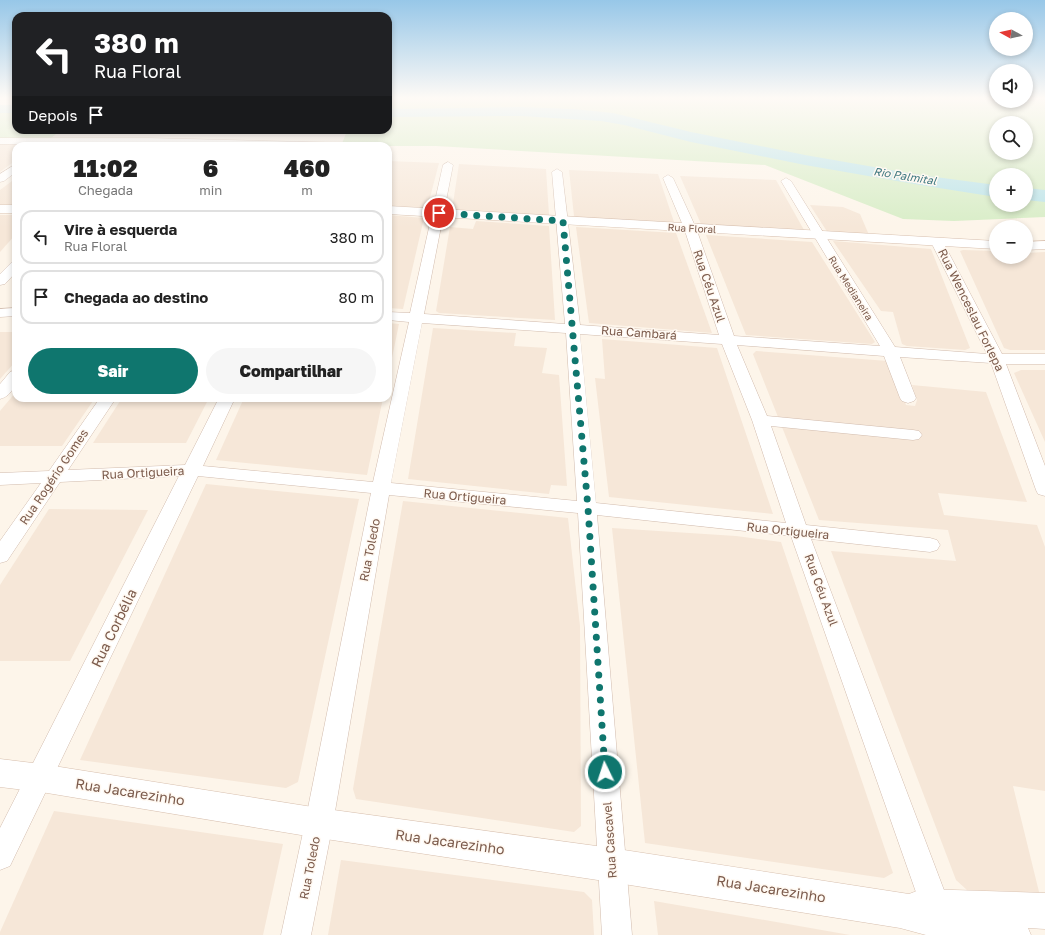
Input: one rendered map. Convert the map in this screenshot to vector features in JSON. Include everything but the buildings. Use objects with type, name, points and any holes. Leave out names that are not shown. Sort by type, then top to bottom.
[{"type":"street","points":[[0,141],[24,142]]},
{"type":"street","name":"Rua Toledo","points":[[296,935],[319,823],[381,489],[448,166]]},
{"type":"street","points":[[0,179],[12,170]]},
{"type":"street","name":"Rua Cascavel","points":[[557,172],[573,328],[588,508],[617,935]]},
{"type":"street","name":"Rua Céu Azul","points":[[668,178],[690,228],[728,340],[760,420],[941,921]]},
{"type":"street","name":"Rua Medianeira","points":[[786,181],[890,351],[908,398]]},
{"type":"street","points":[[0,209],[12,209]]},
{"type":"street","name":"Rua Floral","points":[[392,210],[989,245]]},
{"type":"street","name":"Rua Wenceslau Forlepa","points":[[937,242],[997,359],[1045,490]]},
{"type":"street","points":[[1033,246],[1045,245]]},
{"type":"street","points":[[0,281],[12,269]]},
{"type":"street","points":[[0,313],[12,312]]},
{"type":"street","name":"Rua Cambará","points":[[392,316],[997,359],[1045,359]]},
{"type":"street","points":[[0,394],[12,380]]},
{"type":"street","name":"Rua Rogério Gomes","points":[[0,556],[105,402]]},
{"type":"street","name":"Rua Corbélia","points":[[0,857],[41,778],[225,402]]},
{"type":"street","points":[[760,420],[912,435]]},
{"type":"street","name":"Rua Ortigueira","points":[[0,479],[191,470],[588,508],[930,545]]},
{"type":"street","name":"Rua Jacarezinho","points":[[0,773],[41,778],[319,823],[611,864],[900,910],[941,921],[1012,935]]},
{"type":"street","name":"Rua Jacarezinho","points":[[941,921],[1045,911]]},
{"type":"shaded area","points":[[0,144],[12,144],[12,163],[0,172]]},
{"type":"shaded area","points":[[392,161],[439,163],[427,209],[392,206]]},
{"type":"shaded area","points":[[459,164],[546,169],[549,215],[452,210]]},
{"type":"shaded area","points":[[569,170],[658,174],[674,222],[576,217],[574,216]]},
{"type":"shaded area","points":[[680,176],[776,180],[804,230],[701,224]]},
{"type":"shaded area","points":[[12,181],[12,206],[0,206],[0,190]]},
{"type":"shaded area","points":[[810,205],[843,207],[860,214],[869,235],[828,233]]},
{"type":"shaded area","points":[[0,215],[12,215],[12,238],[0,252]]},
{"type":"shaded area","points":[[392,215],[424,218],[403,309],[392,308]]},
{"type":"shaded area","points":[[476,221],[549,226],[555,320],[439,313],[436,311],[450,227],[473,229]]},
{"type":"shaded area","points":[[576,227],[676,233],[712,333],[589,323]]},
{"type":"shaded area","points":[[706,235],[812,242],[875,342],[872,344],[746,335]]},
{"type":"shaded area","points":[[833,241],[931,249],[970,348],[965,350],[907,346],[902,344],[893,312],[881,311]]},
{"type":"shaded area","points":[[960,251],[989,251],[989,264],[1033,264],[1033,253],[1045,252],[1045,350],[1010,350],[1004,348]]},
{"type":"shaded area","points":[[392,323],[399,324],[392,358]]},
{"type":"shaded area","points":[[433,328],[516,333],[514,346],[547,348],[542,373],[559,375],[567,486],[551,485],[549,494],[408,479]]},
{"type":"shaded area","points":[[0,332],[12,332],[12,366],[0,379]]},
{"type":"shaded area","points":[[602,339],[717,348],[773,514],[609,497],[595,378],[605,379]]},
{"type":"shaded area","points":[[756,351],[888,361],[906,405],[915,406],[917,400],[912,385],[986,392],[1027,502],[938,493],[944,515],[1037,525],[1045,547],[1045,791],[1013,786],[1040,896],[967,890],[956,880],[831,551],[956,561],[948,530],[819,520],[753,354]]},
{"type":"shaded area","points":[[1021,370],[1045,370],[1045,442],[1014,373]]},
{"type":"shaded area","points":[[12,397],[12,402],[92,402],[62,446],[0,446],[0,411]]},
{"type":"shaded area","points":[[119,402],[207,402],[186,443],[93,443]]},
{"type":"shaded area","points":[[242,402],[382,402],[367,475],[216,460]]},
{"type":"shaded area","points":[[206,484],[359,499],[298,782],[286,788],[80,760]]},
{"type":"shaded area","points":[[403,501],[568,518],[580,626],[581,826],[574,832],[356,799],[353,789]]},
{"type":"shaded area","points":[[49,509],[148,510],[70,661],[0,661],[0,585]]},
{"type":"shaded area","points":[[612,528],[736,536],[781,542],[893,873],[884,878],[645,843]]},
{"type":"shaded area","points":[[54,811],[283,844],[263,935],[0,935]]},
{"type":"shaded area","points":[[341,860],[584,892],[592,900],[594,935],[328,935]]},
{"type":"shaded area","points":[[654,901],[782,923],[850,935],[658,935]]},
{"type":"green space","points":[[343,141],[989,141],[989,160],[1033,160],[1033,141],[1045,141],[1045,217],[954,221],[903,219],[765,165],[436,146],[392,146],[392,142],[343,142]]},
{"type":"waterway","name":"Rio Palmital","points":[[709,141],[881,174],[989,190]]},
{"type":"waterway","name":"Rio Palmital","points":[[1033,195],[1045,196]]},
{"type":"route","points":[[439,213],[563,221],[588,508],[605,772]]}]
